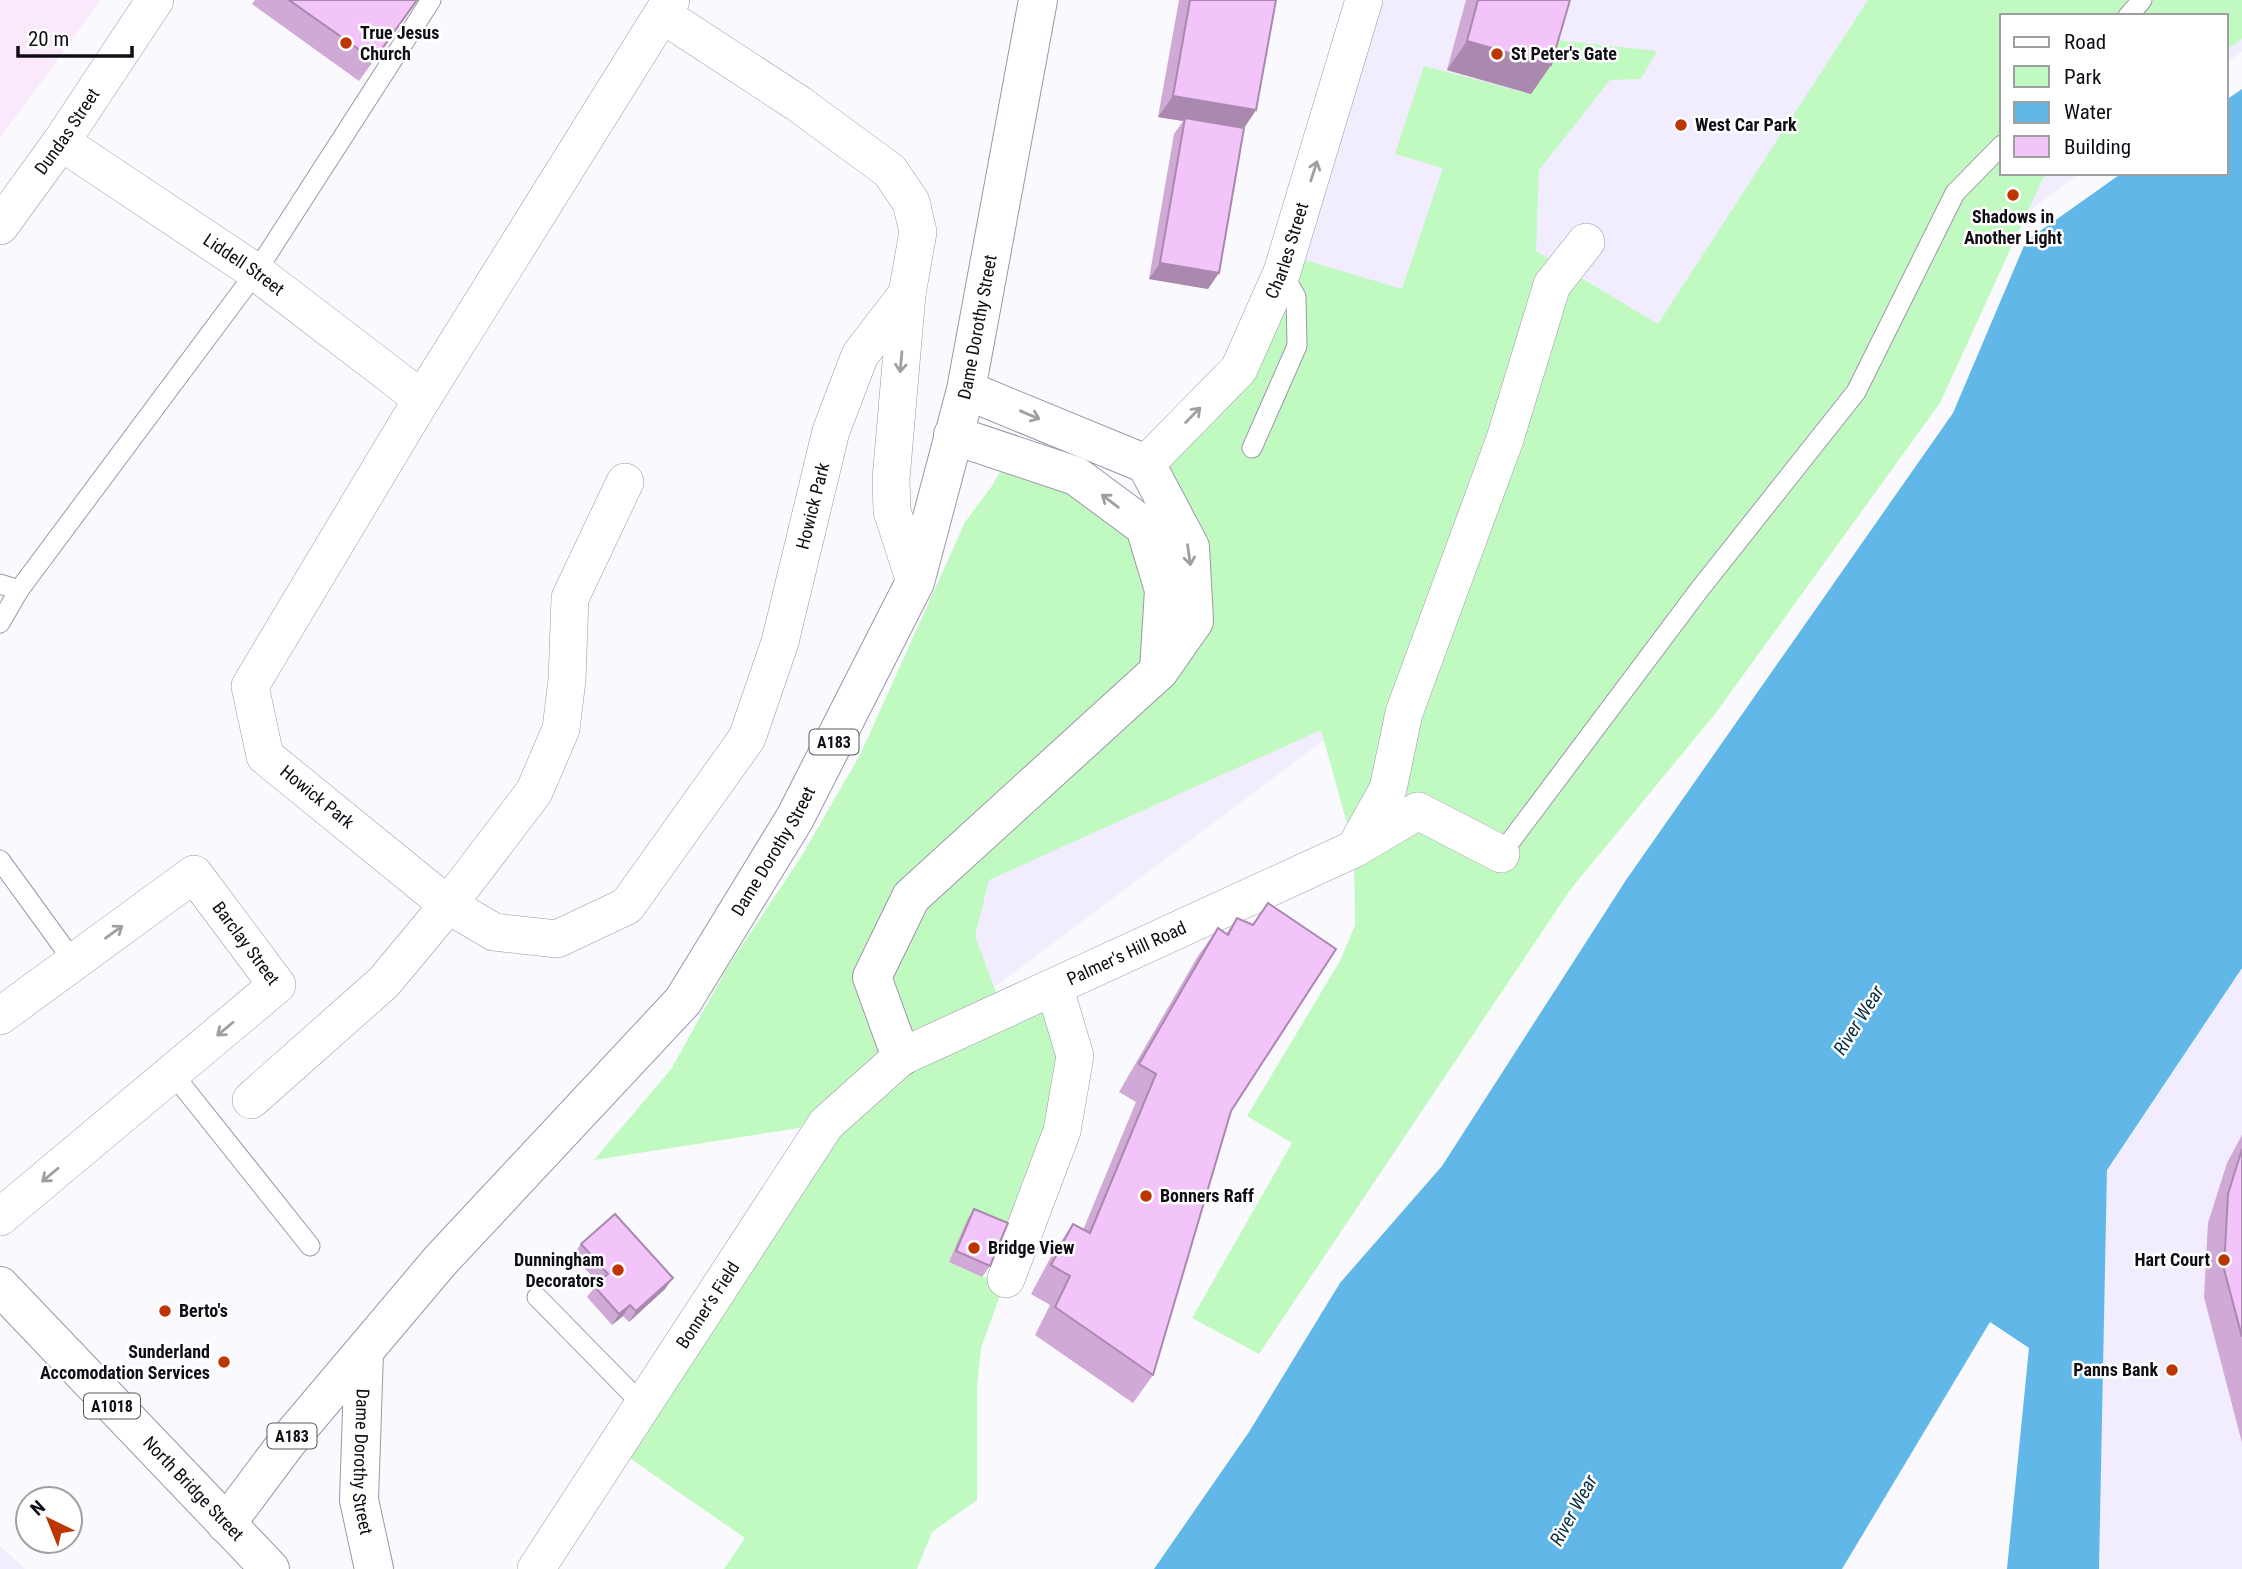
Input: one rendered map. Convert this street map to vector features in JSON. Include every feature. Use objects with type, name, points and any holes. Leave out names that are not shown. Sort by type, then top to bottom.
[{"type":"main road","name":"Dame Dorothy Street","points":[[226,1524],[288,1441],[440,1261],[683,1001],[795,818],[915,582],[966,390],[1038,0]]},
{"type":"main road","points":[[901,1057],[872,976],[911,897],[1160,671],[1194,621],[1190,547],[1146,464],[966,390]]},
{"type":"main road","points":[[953,435],[1076,476],[1145,527],[1164,590],[1160,671]]},
{"type":"main road","name":"North Bridge Street","points":[[0,1286],[270,1569]]},
{"type":"main road","name":"Dame Dorothy Street","points":[[364,1352],[359,1500],[374,1569]]},
{"type":"street","name":"Dundas Street","points":[[0,226],[61,142],[155,0]]},
{"type":"street","name":"Charles Street","points":[[1146,464],[1238,369],[1282,272],[1335,106],[1364,0]]},
{"type":"street","name":"Howick Park","points":[[667,8],[890,171],[911,202],[918,232],[907,294],[860,355],[831,431],[780,642],[747,738],[627,906],[557,939],[494,932],[448,905],[265,755],[250,687],[422,399],[667,8]]},
{"type":"street","name":"Liddell Street","points":[[61,142],[256,272],[422,399]]},
{"type":"street","points":[[1354,849],[1388,789],[1404,713],[1505,439],[1552,285],[1586,242]]},
{"type":"street","points":[[907,294],[891,479],[892,511],[915,582]]},
{"type":"street","points":[[251,1100],[384,982],[448,905],[534,792],[561,729],[567,680],[570,598],[625,482]]},
{"type":"street","name":"Palmer's Hill Road","points":[[901,1057],[1055,989],[1354,849],[1418,811],[1501,854]]},
{"type":"street","name":"Barclay Street","points":[[0,1016],[194,874],[277,985],[0,1217]]},
{"type":"street","points":[[1006,1279],[1064,1118],[1074,1056],[1055,989]]},
{"type":"street","name":"Bonner's Field","points":[[536,1569],[826,1124],[901,1057]]},
{"type":"lane","points":[[0,623],[9,587],[256,272],[430,0]]},
{"type":"lane","points":[[2130,14],[2142,0]]},
{"type":"lane","points":[[1501,854],[1699,590],[1856,392],[1955,193],[2000,147]]},
{"type":"lane","points":[[1252,448],[1297,346],[1296,297],[1282,272]]},
{"type":"lane","points":[[0,859],[74,962]]},
{"type":"lane","points":[[173,1074],[310,1246]]},
{"type":"lane","points":[[537,1297],[643,1405]]},
{"type":"shaded area","points":[[0,0],[101,0],[0,138]]},
{"type":"shaded area","points":[[1364,0],[2242,0],[2242,52],[2228,62],[2228,14],[2000,14],[2000,175],[2077,175],[901,1057],[1229,378]]},
{"type":"shaded area","name":"Panns Bank","points":[[2242,968],[2242,1569],[2099,1569],[2107,1170]]},
{"type":"shaded area","points":[[0,1546],[25,1569],[0,1569]]},
{"type":"green space","points":[[1868,0],[2242,0],[2242,39],[2228,49],[2228,14],[2000,14],[2000,175],[2047,175],[2043,178],[1940,403],[1715,714],[1570,890],[1259,1354],[1192,1318],[1292,1143],[1247,1116],[1341,959],[1355,925],[1354,849],[1321,730],[989,880],[975,936],[1003,1011],[1055,989],[1062,1131],[1000,1233],[949,1262],[982,1277],[1006,1279],[981,1348],[977,1386],[977,1500],[932,1532],[917,1569],[724,1569],[745,1538],[615,1448],[825,1124],[594,1160],[672,1068],[727,968],[801,857],[860,755],[965,522],[992,486],[1010,454],[1145,527],[1146,464],[1239,369],[1288,255],[1402,289],[1443,168],[1395,154],[1424,66],[1531,94],[1547,39],[1657,51],[1641,79],[1610,80],[1539,170],[1536,251],[1658,324]]},
{"type":"water","name":"River Wear","points":[[2242,89],[2242,968],[2107,1170],[2099,1569],[2007,1569],[2029,1348],[1990,1322],[1842,1569],[1154,1569],[1249,1432],[1340,1283],[1442,1166],[1626,880],[1953,413],[2026,241],[2119,175],[2228,175],[2228,99]]},
{"type":"building","points":[[289,0],[417,0],[374,60]]},
{"type":"building","points":[[1190,0],[1276,0],[1256,110],[1173,96]]},
{"type":"building","points":[[1478,0],[1570,0],[1551,65],[1467,41]]},
{"type":"building","points":[[1185,118],[1244,128],[1219,273],[1160,263]]},
{"type":"building","name":"Bonners Raff","points":[[1268,903],[1336,949],[1231,1111],[1153,1375],[1055,1307],[1070,1276],[1051,1265],[1073,1224],[1090,1233],[1156,1074],[1139,1064],[1218,928],[1228,935],[1237,918],[1253,925]]},
{"type":"building","points":[[2242,1149],[2242,1337],[2224,1269],[2228,1194]]},
{"type":"building","name":"Bridge View","points":[[974,1209],[1008,1223],[990,1266],[956,1251]]},
{"type":"building","name":"Dunningham Decorators","points":[[615,1214],[673,1278],[636,1311],[630,1305],[619,1314],[594,1286],[608,1274],[581,1244]]},
{"type":"place","name":"True Jesus Church","points":[[346,43]]},
{"type":"place","name":"St Peter's Gate","points":[[1497,54]]},
{"type":"place","name":"West Car Park","points":[[1681,125]]},
{"type":"place","name":"Shadows in Another Light","points":[[2013,195]]},
{"type":"place","name":"Bonners Raff","points":[[1146,1196]]},
{"type":"place","name":"Bridge View","points":[[974,1248]]},
{"type":"place","name":"Hart Court","points":[[2224,1260]]},
{"type":"place","name":"Dunningham Decorators","points":[[618,1270]]},
{"type":"place","name":"Berto's","points":[[165,1311]]},
{"type":"place","name":"Sunderland Accomodation Services","points":[[224,1362]]},
{"type":"place","name":"Panns Bank","points":[[2172,1370]]}]
